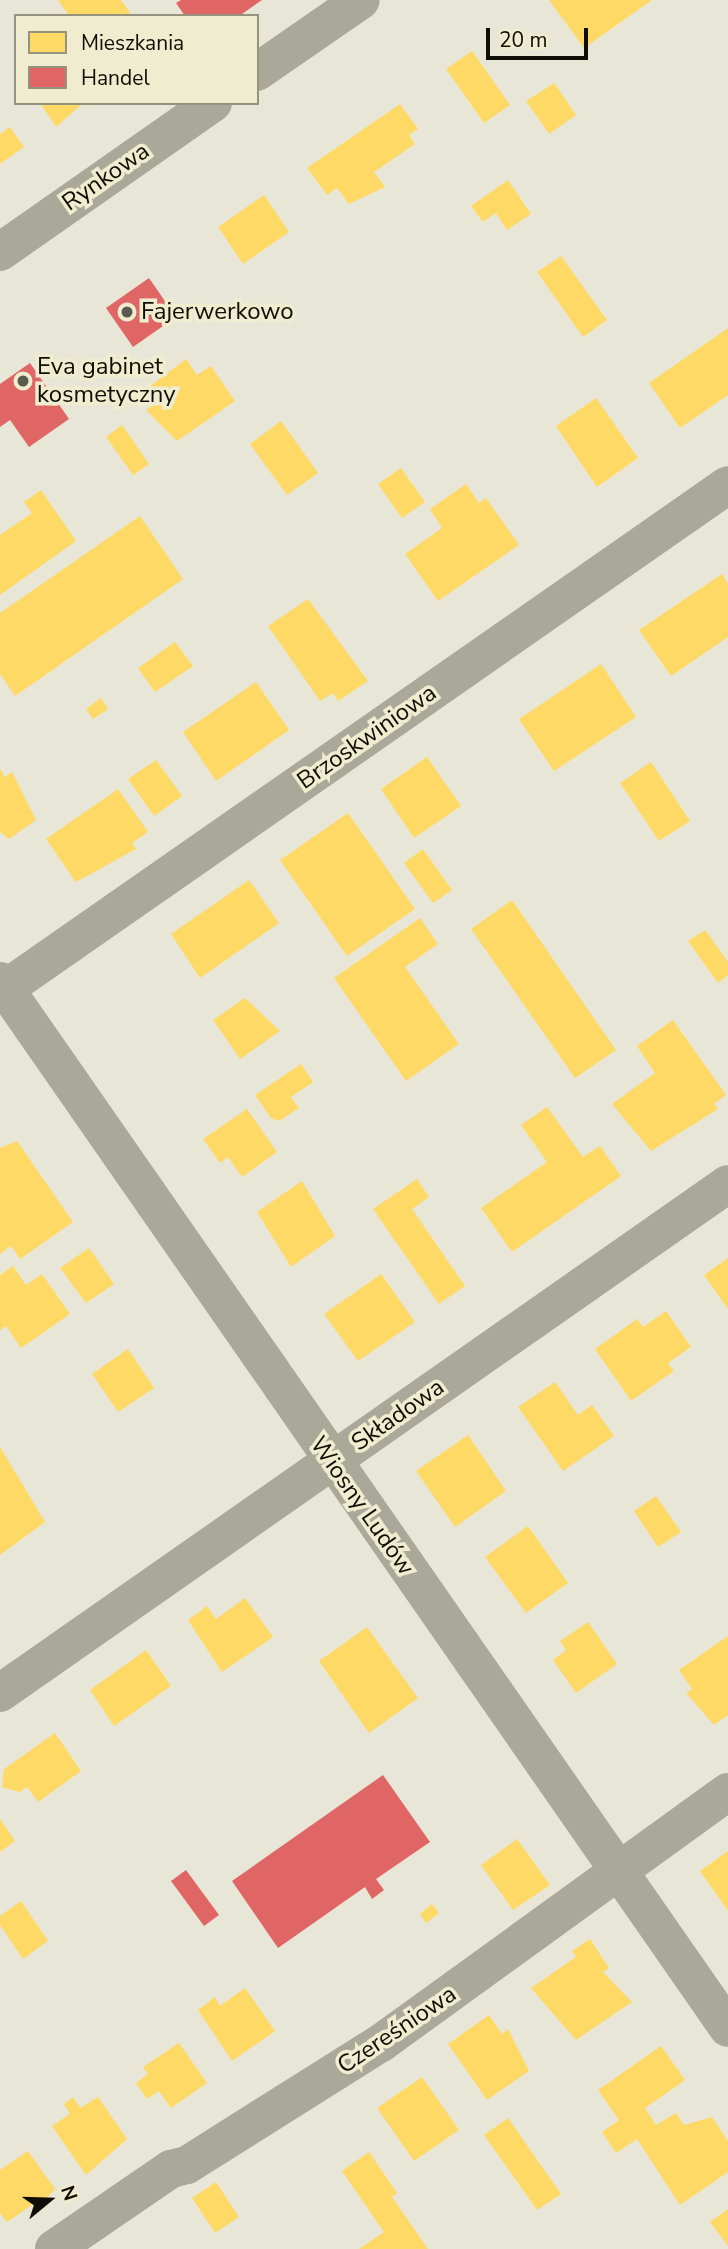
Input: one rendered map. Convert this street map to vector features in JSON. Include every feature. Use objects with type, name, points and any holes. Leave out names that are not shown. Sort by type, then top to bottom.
[{"type":"street","points":[[259,71],[361,0]]},
{"type":"street","name":"Rynkowa","points":[[0,251],[210,105]]},
{"type":"street","name":"Brzoskwiniowa","points":[[3,985],[728,485]]},
{"type":"street","name":"Wiosny Ludów","points":[[3,985],[331,1462],[728,2028]]},
{"type":"street","name":"Składowa","points":[[0,1693],[728,1184]]},
{"type":"street","name":"Czereśniowa","points":[[54,2249],[170,2169],[187,2165],[382,2043],[728,1791]]},
{"type":"building: Mieszkania","points":[[58,0],[121,0],[131,14],[68,14]]},
{"type":"building: Mieszkania","points":[[549,0],[652,0],[584,48]]},
{"type":"building: Mieszkania","points":[[472,51],[510,105],[484,123],[446,69]]},
{"type":"building: Mieszkania","points":[[554,83],[576,115],[549,134],[526,101]]},
{"type":"building: Mieszkania","points":[[400,104],[418,129],[409,135],[415,144],[374,172],[385,187],[349,204],[337,188],[327,195],[307,168]]},
{"type":"building: Mieszkania","points":[[41,105],[81,105],[56,127]]},
{"type":"building: Mieszkania","points":[[10,127],[24,147],[0,164],[0,134]]},
{"type":"building: Mieszkania","points":[[508,180],[531,214],[507,230],[496,213],[483,222],[471,206]]},
{"type":"building: Mieszkania","points":[[264,195],[289,232],[243,264],[218,227]]},
{"type":"building: Mieszkania","points":[[561,256],[607,320],[583,337],[537,272]]},
{"type":"building: Mieszkania","points":[[728,328],[728,395],[680,428],[649,383]]},
{"type":"building: Mieszkania","points":[[186,359],[197,375],[211,366],[235,401],[177,441],[146,410],[155,404],[145,390]]},
{"type":"building: Mieszkania","points":[[596,398],[638,458],[597,487],[556,426]]},
{"type":"building: Mieszkania","points":[[281,421],[318,473],[287,495],[250,444]]},
{"type":"building: Mieszkania","points":[[122,425],[149,464],[133,475],[106,437]]},
{"type":"building: Mieszkania","points":[[401,468],[425,502],[402,518],[378,484]]},
{"type":"building: Mieszkania","points":[[466,484],[479,503],[486,498],[519,545],[438,601],[405,554],[442,528],[430,509]]},
{"type":"building: Mieszkania","points":[[41,490],[76,541],[0,595],[0,535],[32,513],[24,502]]},
{"type":"building: Mieszkania","points":[[140,516],[183,579],[15,696],[0,674],[0,613]]},
{"type":"building: Mieszkania","points":[[722,574],[728,584],[728,637],[671,676],[639,630]]},
{"type":"building: Mieszkania","points":[[308,599],[368,681],[338,701],[333,693],[320,701],[268,626]]},
{"type":"building: Mieszkania","points":[[175,642],[193,666],[155,692],[138,668]]},
{"type":"building: Mieszkania","points":[[601,664],[636,717],[554,771],[519,719]]},
{"type":"building: Mieszkania","points":[[256,682],[289,730],[216,781],[183,732]]},
{"type":"building: Mieszkania","points":[[101,698],[108,709],[93,719],[86,709]]},
{"type":"building: Mieszkania","points":[[427,757],[461,806],[414,838],[381,789]]},
{"type":"building: Mieszkania","points":[[156,760],[182,796],[154,816],[128,779]]},
{"type":"building: Mieszkania","points":[[651,762],[690,821],[659,841],[620,783]]},
{"type":"building: Mieszkania","points":[[0,769],[5,777],[12,772],[36,820],[9,839],[0,832]]},
{"type":"building: Mieszkania","points":[[118,789],[148,832],[132,843],[136,849],[76,882],[46,839]]},
{"type":"building: Mieszkania","points":[[348,813],[415,909],[347,956],[280,860]]},
{"type":"building: Mieszkania","points":[[423,849],[452,890],[433,903],[404,863]]},
{"type":"building: Mieszkania","points":[[249,880],[279,923],[200,978],[171,934]]},
{"type":"building: Mieszkania","points":[[512,900],[616,1050],[575,1078],[471,929]]},
{"type":"building: Mieszkania","points":[[420,918],[438,944],[405,967],[459,1044],[406,1081],[334,978]]},
{"type":"building: Mieszkania","points":[[705,930],[728,962],[728,975],[718,983],[688,941]]},
{"type":"building: Mieszkania","points":[[245,998],[280,1031],[240,1059],[213,1020]]},
{"type":"building: Mieszkania","points":[[673,1020],[726,1095],[714,1104],[718,1109],[651,1151],[612,1104],[655,1073],[637,1046]]},
{"type":"building: Mieszkania","points":[[301,1064],[313,1082],[291,1097],[299,1108],[279,1121],[271,1118],[255,1095]]},
{"type":"building: Mieszkania","points":[[547,1107],[583,1157],[600,1146],[621,1176],[512,1252],[481,1208],[547,1162],[521,1125]]},
{"type":"building: Mieszkania","points":[[247,1109],[277,1152],[242,1177],[228,1157],[220,1163],[203,1139]]},
{"type":"building: Mieszkania","points":[[17,1141],[73,1222],[20,1259],[11,1246],[0,1254],[0,1148]]},
{"type":"building: Mieszkania","points":[[417,1179],[429,1197],[412,1209],[465,1286],[439,1304],[373,1209]]},
{"type":"building: Mieszkania","points":[[302,1181],[335,1236],[291,1267],[257,1212]]},
{"type":"building: Mieszkania","points":[[89,1248],[114,1284],[86,1303],[60,1268]]},
{"type":"building: Mieszkania","points":[[728,1258],[728,1309],[704,1275]]},
{"type":"building: Mieszkania","points":[[13,1266],[26,1285],[42,1274],[70,1314],[21,1348],[6,1326],[0,1330],[0,1275]]},
{"type":"building: Mieszkania","points":[[381,1274],[415,1322],[358,1361],[324,1314]]},
{"type":"building: Mieszkania","points":[[666,1311],[691,1347],[668,1363],[674,1371],[631,1401],[595,1349],[637,1319],[643,1327]]},
{"type":"building: Mieszkania","points":[[128,1349],[154,1388],[118,1412],[92,1374]]},
{"type":"building: Mieszkania","points":[[555,1382],[578,1415],[592,1405],[614,1436],[563,1471],[518,1407]]},
{"type":"building: Mieszkania","points":[[468,1435],[506,1491],[455,1527],[416,1471]]},
{"type":"building: Mieszkania","points":[[0,1447],[45,1522],[0,1555]]},
{"type":"building: Mieszkania","points":[[656,1496],[681,1532],[658,1547],[634,1511]]},
{"type":"building: Mieszkania","points":[[528,1526],[568,1583],[526,1613],[485,1557]]},
{"type":"building: Mieszkania","points":[[245,1598],[273,1637],[222,1672],[188,1620],[207,1606],[216,1619]]},
{"type":"building: Mieszkania","points":[[588,1622],[617,1664],[576,1693],[553,1660],[566,1650],[560,1641]]},
{"type":"building: Mieszkania","points":[[367,1627],[418,1698],[369,1733],[319,1661]]},
{"type":"building: Mieszkania","points":[[728,1636],[728,1715],[714,1725],[686,1693],[692,1689],[679,1670]]},
{"type":"building: Mieszkania","points":[[146,1650],[171,1686],[114,1726],[90,1690]]},
{"type":"building: Mieszkania","points":[[55,1733],[81,1771],[38,1802],[27,1787],[19,1792],[2,1787],[4,1769]]},
{"type":"building: Mieszkania","points":[[0,1819],[15,1841],[0,1852]]},
{"type":"building: Mieszkania","points":[[517,1839],[550,1885],[513,1910],[481,1865]]},
{"type":"building: Mieszkania","points":[[728,1851],[728,1911],[700,1871]]},
{"type":"building: Mieszkania","points":[[21,1901],[48,1941],[23,1959],[0,1925],[0,1916]]},
{"type":"building: Mieszkania","points":[[432,1904],[439,1913],[426,1923],[420,1914]]},
{"type":"building: Mieszkania","points":[[590,1939],[609,1968],[603,1972],[632,2002],[576,2040],[531,1988],[576,1957],[572,1951]]},
{"type":"building: Mieszkania","points":[[245,1988],[275,2031],[232,2061],[198,2010],[215,1997],[220,2006]]},
{"type":"building: Mieszkania","points":[[489,2015],[502,2034],[508,2029],[529,2071],[487,2100],[448,2044]]},
{"type":"building: Mieszkania","points":[[179,2043],[207,2083],[171,2108],[159,2091],[147,2099],[136,2083],[148,2074],[143,2067]]},
{"type":"building: Mieszkania","points":[[661,2046],[685,2080],[645,2108],[656,2125],[676,2113],[684,2125],[712,2117],[728,2141],[728,2172],[680,2205],[637,2139],[616,2153],[602,2132],[619,2120],[598,2090]]},
{"type":"building: Mieszkania","points":[[422,2077],[459,2130],[414,2161],[377,2108]]},
{"type":"building: Mieszkania","points":[[73,2097],[80,2108],[98,2097],[127,2139],[86,2175],[52,2126],[70,2114],[64,2104]]},
{"type":"building: Mieszkania","points":[[508,2118],[561,2194],[537,2210],[484,2135]]},
{"type":"building: Mieszkania","points":[[28,2151],[55,2189],[36,2211],[32,2205],[7,2222],[0,2213],[0,2170]]},
{"type":"building: Mieszkania","points":[[369,2152],[397,2193],[392,2197],[428,2249],[359,2249],[384,2232],[342,2171]]},
{"type":"building: Mieszkania","points":[[216,2182],[239,2217],[215,2233],[192,2198]]},
{"type":"building: Mieszkania","points":[[728,2209],[728,2246],[710,2222]]},
{"type":"building: Handel","points":[[181,0],[262,0],[242,14],[184,14],[176,3]]},
{"type":"building: Handel","points":[[149,278],[176,317],[133,347],[106,308]]},
{"type":"building: Handel","points":[[30,363],[69,419],[29,447],[10,420],[0,427],[0,384]]},
{"type":"building: Handel","points":[[383,1775],[430,1842],[376,1879],[384,1890],[372,1899],[365,1887],[278,1948],[232,1881]]},
{"type":"building: Handel","points":[[186,1870],[219,1915],[204,1926],[171,1881]]},
{"type":"place","name":"Fajerwerkowo","points":[[127,312]]},
{"type":"place","name":"Eva gabinet kosmetyczny","points":[[23,381]]}]
